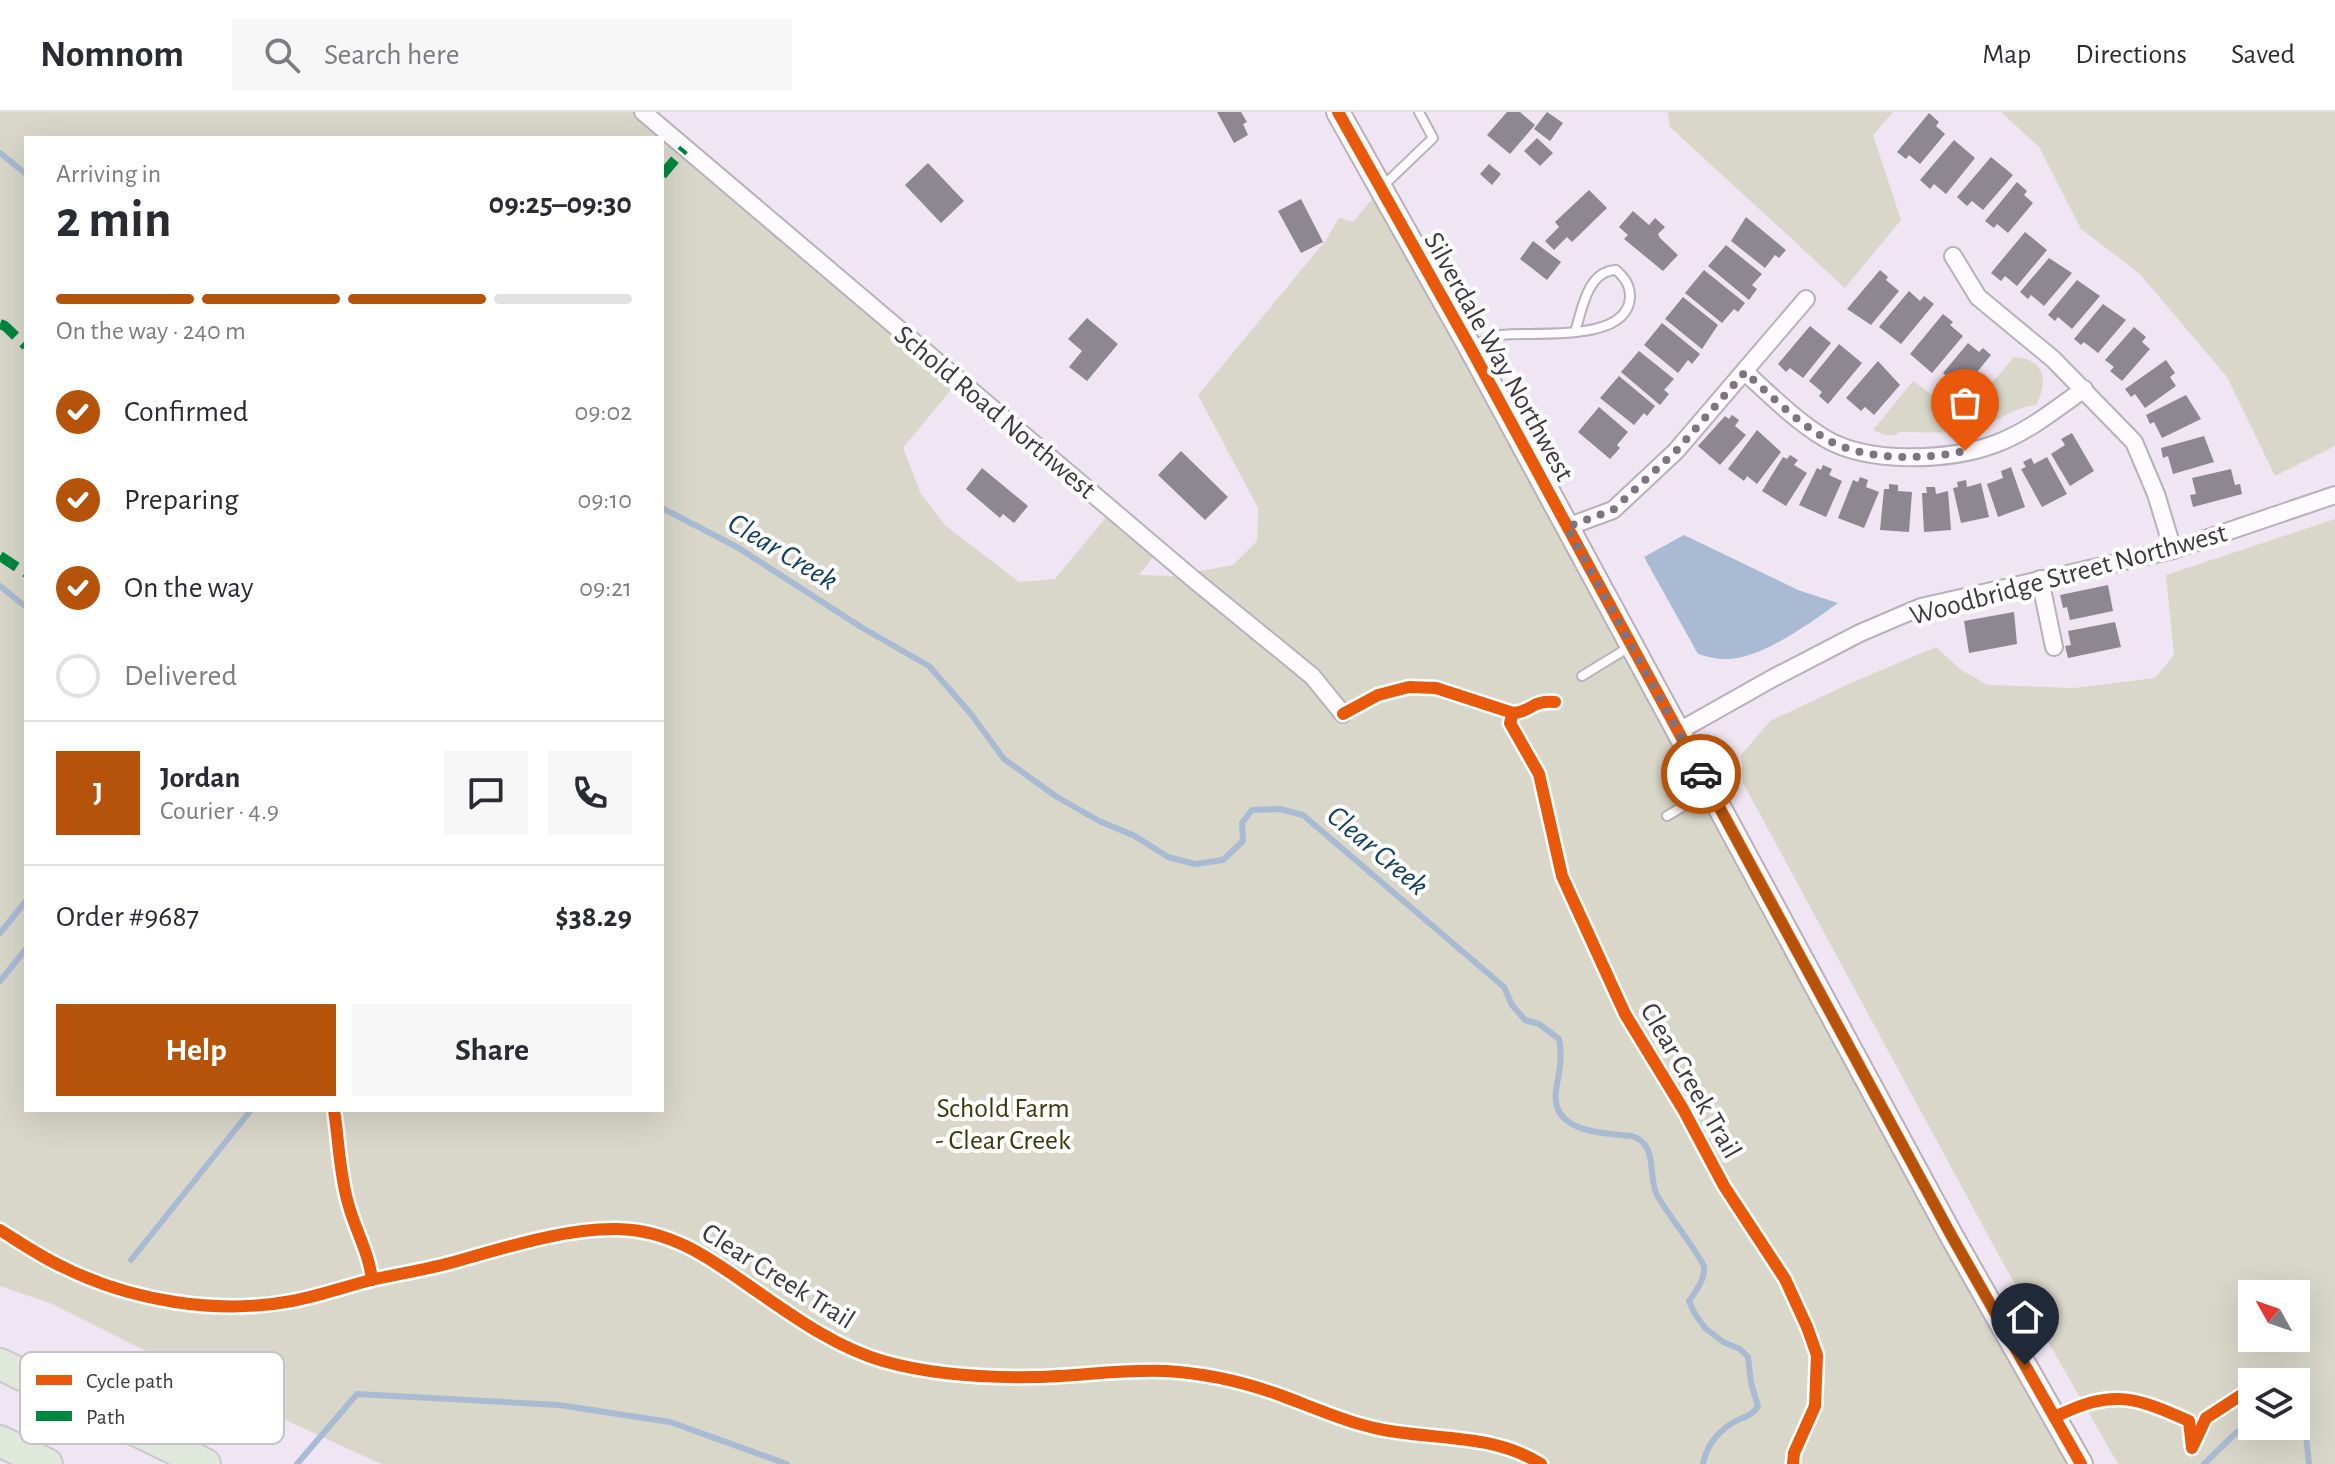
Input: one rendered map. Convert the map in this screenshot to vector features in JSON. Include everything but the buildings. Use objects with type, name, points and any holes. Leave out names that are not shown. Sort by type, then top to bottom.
[{"type":"highway","points":[[0,1364],[20,1374]]},
{"type":"highway","points":[[0,1441],[47,1464]]},
{"type":"highway","points":[[164,1444],[205,1464]]},
{"type":"main road","name":"Silverdale Way Northwest","points":[[1338,112],[1470,347],[1951,1235],[2078,1457]]},
{"type":"street","name":"Schold Road Northwest","points":[[643,112],[1192,578],[1312,676],[1343,714]]},
{"type":"street","points":[[1953,256],[1978,297],[2053,359],[2134,442],[2156,494],[2173,550]]},
{"type":"street","points":[[1567,527],[1613,510],[1676,451],[1806,299]]},
{"type":"street","points":[[1745,372],[1782,406],[1828,440],[1875,455],[1936,457],[1994,444],[2040,421],[2084,389]]},
{"type":"street","name":"Woodbridge Street Northwest","points":[[1679,731],[1860,633],[1921,607],[2173,550],[2335,495]]},
{"type":"street","points":[[2040,579],[2054,647]]},
{"type":"lane","points":[[1380,189],[1433,138],[1419,112]]},
{"type":"lane","points":[[1470,347],[1499,336],[1575,332],[1601,327],[1619,318],[1629,304],[1630,289],[1616,270],[1606,270],[1597,276],[1587,294],[1575,332]]},
{"type":"lane","points":[[1582,676],[1631,646]]},
{"type":"lane","points":[[1667,816],[1710,790]]},
{"type":"path","points":[[1791,1462],[1799,1442]]},
{"type":"green space","name":"Schold Farm - Clear Creek","points":[[0,112],[643,112],[959,380],[903,448],[921,494],[946,526],[1019,582],[1055,579],[1112,510],[1159,550],[1139,575],[1173,576],[1233,565],[1257,541],[1258,508],[1198,395],[1326,240],[1339,218],[1353,222],[1380,189],[2081,1464],[381,1464],[284,1419],[284,1352],[148,1352],[50,1303],[0,1286]]},
{"type":"green space","points":[[1668,112],[1893,112],[1873,135],[1901,220],[1845,288],[1669,126]]},
{"type":"green space","points":[[2001,112],[2335,112],[2335,446],[2275,476],[2227,377],[2139,273],[2081,229],[2039,147]]},
{"type":"green space","points":[[2014,357],[2032,362],[2042,373],[2042,388],[2036,405],[1963,431],[1900,432],[1890,435],[1873,430],[1913,381],[1956,412],[1973,405]]},
{"type":"green space","points":[[2335,519],[2335,1464],[2118,1464],[2003,1263],[1743,783],[1741,755],[1770,721],[1936,647],[1961,670],[1988,685],[2074,688],[2155,678],[2174,655],[2166,575]]},
{"type":"water","points":[[1684,535],[1798,590],[1838,603],[1783,640],[1751,654],[1722,659],[1698,654],[1644,557]]},
{"type":"waterway","name":"Clear Creek","points":[[0,153],[24,172]]},
{"type":"waterway","name":"Clear Creek","points":[[664,509],[737,547],[861,627],[929,666],[971,714],[1004,759],[1057,797],[1099,821],[1135,836],[1168,857],[1195,864],[1223,860],[1243,841],[1242,823],[1252,810],[1280,809],[1303,815],[1504,987],[1512,1005],[1525,1020],[1539,1024],[1559,1039],[1561,1059],[1556,1104],[1561,1115],[1581,1128],[1632,1136],[1646,1146],[1657,1195],[1704,1267],[1702,1280],[1689,1301],[1695,1314],[1705,1328],[1748,1357],[1758,1406],[1717,1436],[1703,1464]]},
{"type":"waterway","points":[[0,586],[24,605]]},
{"type":"waterway","points":[[0,933],[24,903]]},
{"type":"waterway","points":[[0,981],[24,951]]},
{"type":"waterway","points":[[131,1260],[249,1112]]},
{"type":"waterway","points":[[297,1464],[357,1394],[559,1405],[670,1422],[787,1464]]},
{"type":"waterway","name":"Clear Creek","points":[[2204,1464],[2238,1431]]},
{"type":"waterway","name":"Clear Creek","points":[[2306,1440],[2309,1464]]},
{"type":"marked path","points":[[664,173],[684,149]]},
{"type":"marked path","points":[[0,324],[24,344]]},
{"type":"marked path","points":[[0,556],[24,572]]},
{"type":"cycle path","points":[[1338,112],[1470,347],[1951,1235],[2081,1464]]},
{"type":"cycle path","points":[[1343,714],[1378,695],[1409,687],[1436,688],[1513,713],[1541,703],[1555,702]]},
{"type":"cycle path","name":"Clear Creek Trail","points":[[1513,713],[1510,723],[1539,774],[1562,876],[1625,1014],[1683,1109],[1724,1186],[1785,1279],[1807,1327],[1817,1355],[1815,1406],[1794,1453],[1793,1464]]},
{"type":"cycle path","points":[[334,1112],[345,1191],[372,1280]]},
{"type":"cycle path","name":"Clear Creek Trail","points":[[0,1230],[55,1263],[117,1289],[175,1302],[234,1306],[302,1299],[554,1236],[597,1230],[637,1231],[691,1249],[816,1331],[866,1355],[902,1366],[997,1377],[1150,1371],[1194,1374],[1264,1390],[1370,1427],[1504,1447],[1541,1464]]},
{"type":"cycle path","points":[[2055,1417],[2092,1402],[2108,1399],[2137,1401],[2189,1421],[2192,1448],[2206,1418],[2238,1397]]},
{"type":"way so far","points":[[1701,774],[1567,527],[1613,510],[1676,451],[1745,372],[1782,406],[1828,440],[1875,455],[1936,457],[1965,451]]},
{"type":"route","points":[[1701,774],[2025,1365]]}]
